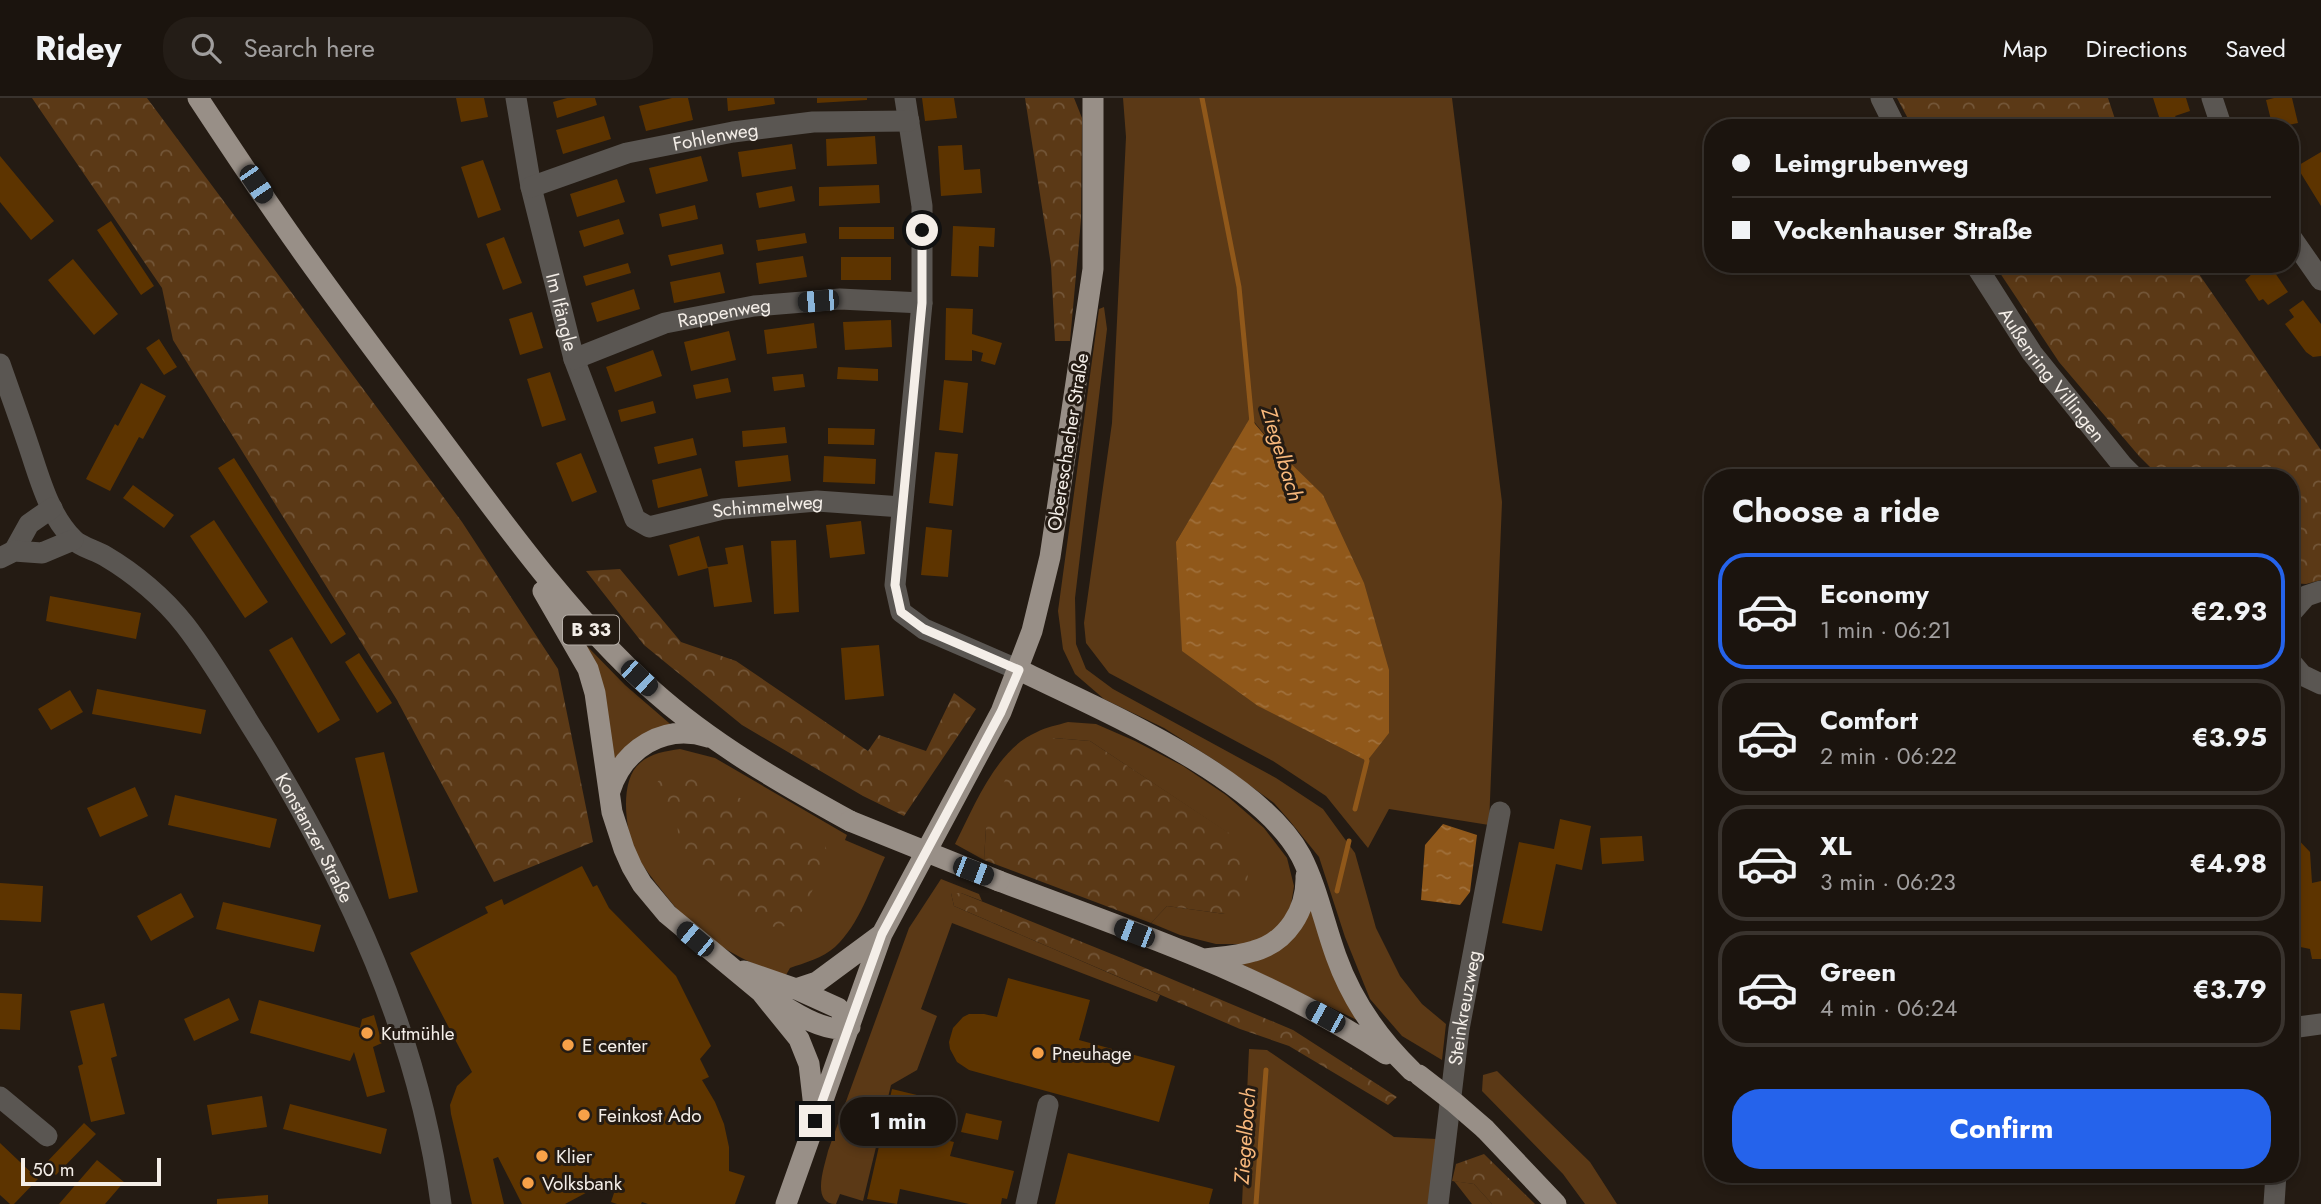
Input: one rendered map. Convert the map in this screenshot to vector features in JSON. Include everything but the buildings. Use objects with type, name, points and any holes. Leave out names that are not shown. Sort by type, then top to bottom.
[{"type":"main road","name":"B 33","points":[[198,98],[299,247],[486,499],[567,603],[654,691],[716,740],[850,821],[1205,959],[1307,1007],[1415,1073],[1455,1103],[1485,1129],[1556,1204]]},
{"type":"main road","name":"Obereschacher Straße","points":[[786,1204],[882,934],[1001,712],[1032,632],[1050,557],[1093,270],[1093,98]]},
{"type":"main road","points":[[486,499],[556,612],[588,670],[595,693],[615,821],[624,849],[642,884],[667,914],[761,992],[799,1039],[809,1064],[815,1121]]},
{"type":"main road","points":[[1019,670],[1120,719],[1213,772],[1260,808],[1284,833],[1306,867],[1336,957],[1354,998],[1380,1037],[1415,1073]]},
{"type":"main road","points":[[610,793],[620,768],[650,740],[676,733],[716,740]]},
{"type":"main road","points":[[1205,959],[1253,951],[1284,934],[1292,925],[1303,903],[1306,867]]},
{"type":"main road","points":[[796,989],[817,982],[882,934]]},
{"type":"main road","points":[[735,968],[796,989],[838,1008],[850,1027],[841,1031],[829,1029],[761,992]]},
{"type":"street","name":"Im Ifängle","points":[[516,98],[531,187],[573,359],[635,519]]},
{"type":"street","points":[[905,98],[922,206],[922,303],[895,585],[901,612],[924,629],[1019,670]]},
{"type":"street","points":[[1881,98],[1892,119]]},
{"type":"street","points":[[2212,98],[2219,119]]},
{"type":"street","name":"Fohlenweg","points":[[531,187],[627,153],[733,132],[813,122],[909,121]]},
{"type":"street","points":[[2299,248],[2321,280]]},
{"type":"street","name":"Außenring Villingen","points":[[1981,273],[2032,353],[2126,469]]},
{"type":"street","name":"Rappenweg","points":[[573,359],[665,323],[754,306],[840,299],[922,303]]},
{"type":"street","points":[[0,364],[42,485],[52,508],[73,540],[42,553],[7,554]]},
{"type":"street","name":"Schimmelweg","points":[[635,519],[649,527],[723,509],[817,502],[902,507]]},
{"type":"street","points":[[7,554],[29,524],[52,508]]},
{"type":"street","name":"Konstanzer Straße","points":[[73,540],[106,556],[146,585],[183,622],[214,665],[296,800],[370,950],[396,1013],[425,1112],[435,1157],[440,1204]]},
{"type":"street","points":[[2299,603],[2306,596],[2321,591]]},
{"type":"street","name":"Steinkreuzweg","points":[[1438,1204],[1459,1029],[1500,812]]},
{"type":"street","points":[[2299,1027],[2321,1024]]},
{"type":"street","points":[[0,1097],[47,1136]]},
{"type":"street","points":[[1026,1204],[1048,1105]]},
{"type":"street","points":[[2274,1204],[2275,1183]]},
{"type":"green space","points":[[32,98],[147,98],[462,522],[558,669],[593,842],[494,882],[397,700],[173,340],[162,288]]},
{"type":"green space","points":[[1025,98],[1074,98],[1082,118],[1081,220],[1070,341],[1055,341],[1051,265]]},
{"type":"green space","points":[[1123,98],[1452,98],[1502,502],[1489,825],[1389,809],[1368,848],[1326,796],[1273,761],[1109,673],[1086,643],[1084,623],[1112,423],[1126,137]],"holes":[[[1251,418],[1277,450],[1176,542]]]},
{"type":"green space","points":[[1897,98],[2108,98],[2115,119],[1908,119]]},
{"type":"green space","points":[[2000,273],[2198,273],[2321,450],[2321,580],[2299,584],[2299,469],[2152,469],[2059,362]]},
{"type":"green space","points":[[1104,307],[1107,329],[1075,598],[1076,644],[1086,669],[1113,689],[1276,778],[1323,809],[1355,853],[1376,928],[1400,976],[1422,1004],[1446,1024],[1442,1060],[1402,1036],[1370,999],[1345,937],[1319,857],[1274,803],[1164,728],[1104,699],[1075,674],[1063,649],[1058,611],[1099,309]]},
{"type":"green space","points":[[620,569],[681,642],[736,661],[868,751],[879,735],[926,751],[954,693],[976,709],[904,816],[863,796],[742,725],[644,645],[586,571]]},
{"type":"green space","points":[[584,643],[625,685],[676,729],[609,773]]},
{"type":"green space","points":[[1068,722],[1096,724],[1183,766],[1226,795],[1264,828],[1287,858],[1294,886],[1290,911],[1275,931],[1248,944],[1216,944],[1180,935],[1151,923],[1167,906],[1225,914],[1228,833],[1090,741],[1054,738],[986,828],[984,860],[955,844],[988,780],[1010,751],[1037,732]]},
{"type":"green space","points":[[1054,738],[1090,741],[1229,833],[1249,866],[1245,901],[1225,914],[1167,906],[1151,923],[984,860],[986,828],[1012,762]]},
{"type":"green space","points":[[680,749],[715,758],[847,835],[845,840],[885,857],[858,917],[830,951],[790,968],[786,975],[755,965],[702,932],[678,910],[649,874],[636,854],[629,832],[626,806],[629,781],[633,771],[644,760],[659,753]]},
{"type":"green space","points":[[684,772],[725,790],[824,843],[829,856],[803,910],[790,926],[767,927],[679,851],[677,819],[650,798],[658,781]]},
{"type":"green space","points":[[941,879],[979,894],[982,901],[961,893],[951,893],[954,906],[1160,995],[1157,1002],[952,923],[921,1009],[937,1016],[917,1070],[891,1085],[863,1201],[840,1194],[836,1204],[828,1202],[823,1198],[821,1183],[828,1151],[909,928]]},
{"type":"green space","points":[[951,893],[961,893],[1293,1030],[1397,1097],[1388,1105],[1289,1046],[1240,1029],[954,906]]},
{"type":"green space","points":[[1311,895],[1361,1022],[1239,963]]},
{"type":"green space","points":[[1249,1049],[1267,1050],[1394,1137],[1437,1139],[1428,1204],[1242,1204]]},
{"type":"green space","points":[[1497,1071],[1590,1162],[1617,1204],[1585,1204],[1563,1174],[1482,1091],[1483,1075]]},
{"type":"green space","points":[[1484,1154],[1535,1204],[1492,1204],[1474,1184],[1452,1181],[1456,1164]]},
{"type":"green space","points":[[1454,1181],[1474,1184],[1492,1204],[1472,1204]]},
{"type":"water","points":[[1250,418],[1277,450],[1323,495],[1364,583],[1389,670],[1389,733],[1367,761],[1258,706],[1182,651],[1176,542]]},
{"type":"water","points":[[1443,824],[1477,835],[1470,892],[1460,905],[1421,900],[1425,845]]},
{"type":"waterway","name":"Ziegelbach","points":[[1202,98],[1239,287],[1252,423]]},
{"type":"waterway","name":"Ziegelbach","points":[[1355,809],[1366,757]]},
{"type":"waterway","name":"Ziegelbach","points":[[1337,891],[1349,841]]},
{"type":"waterway","name":"Ziegelbach","points":[[1256,1204],[1266,1070]]},
{"type":"place","name":"Kutmühle","points":[[367,1033]]},
{"type":"place","name":"E center","points":[[568,1045]]},
{"type":"place","name":"Pneuhage","points":[[1038,1053]]},
{"type":"place","name":"Feinkost Ado","points":[[584,1115]]},
{"type":"place","name":"Klier","points":[[542,1156]]},
{"type":"place","name":"Volksbank","points":[[528,1183]]},
{"type":"route","points":[[815,1121],[882,934],[1001,712],[1019,670],[924,629],[901,612],[895,585],[922,303],[922,230]]}]
